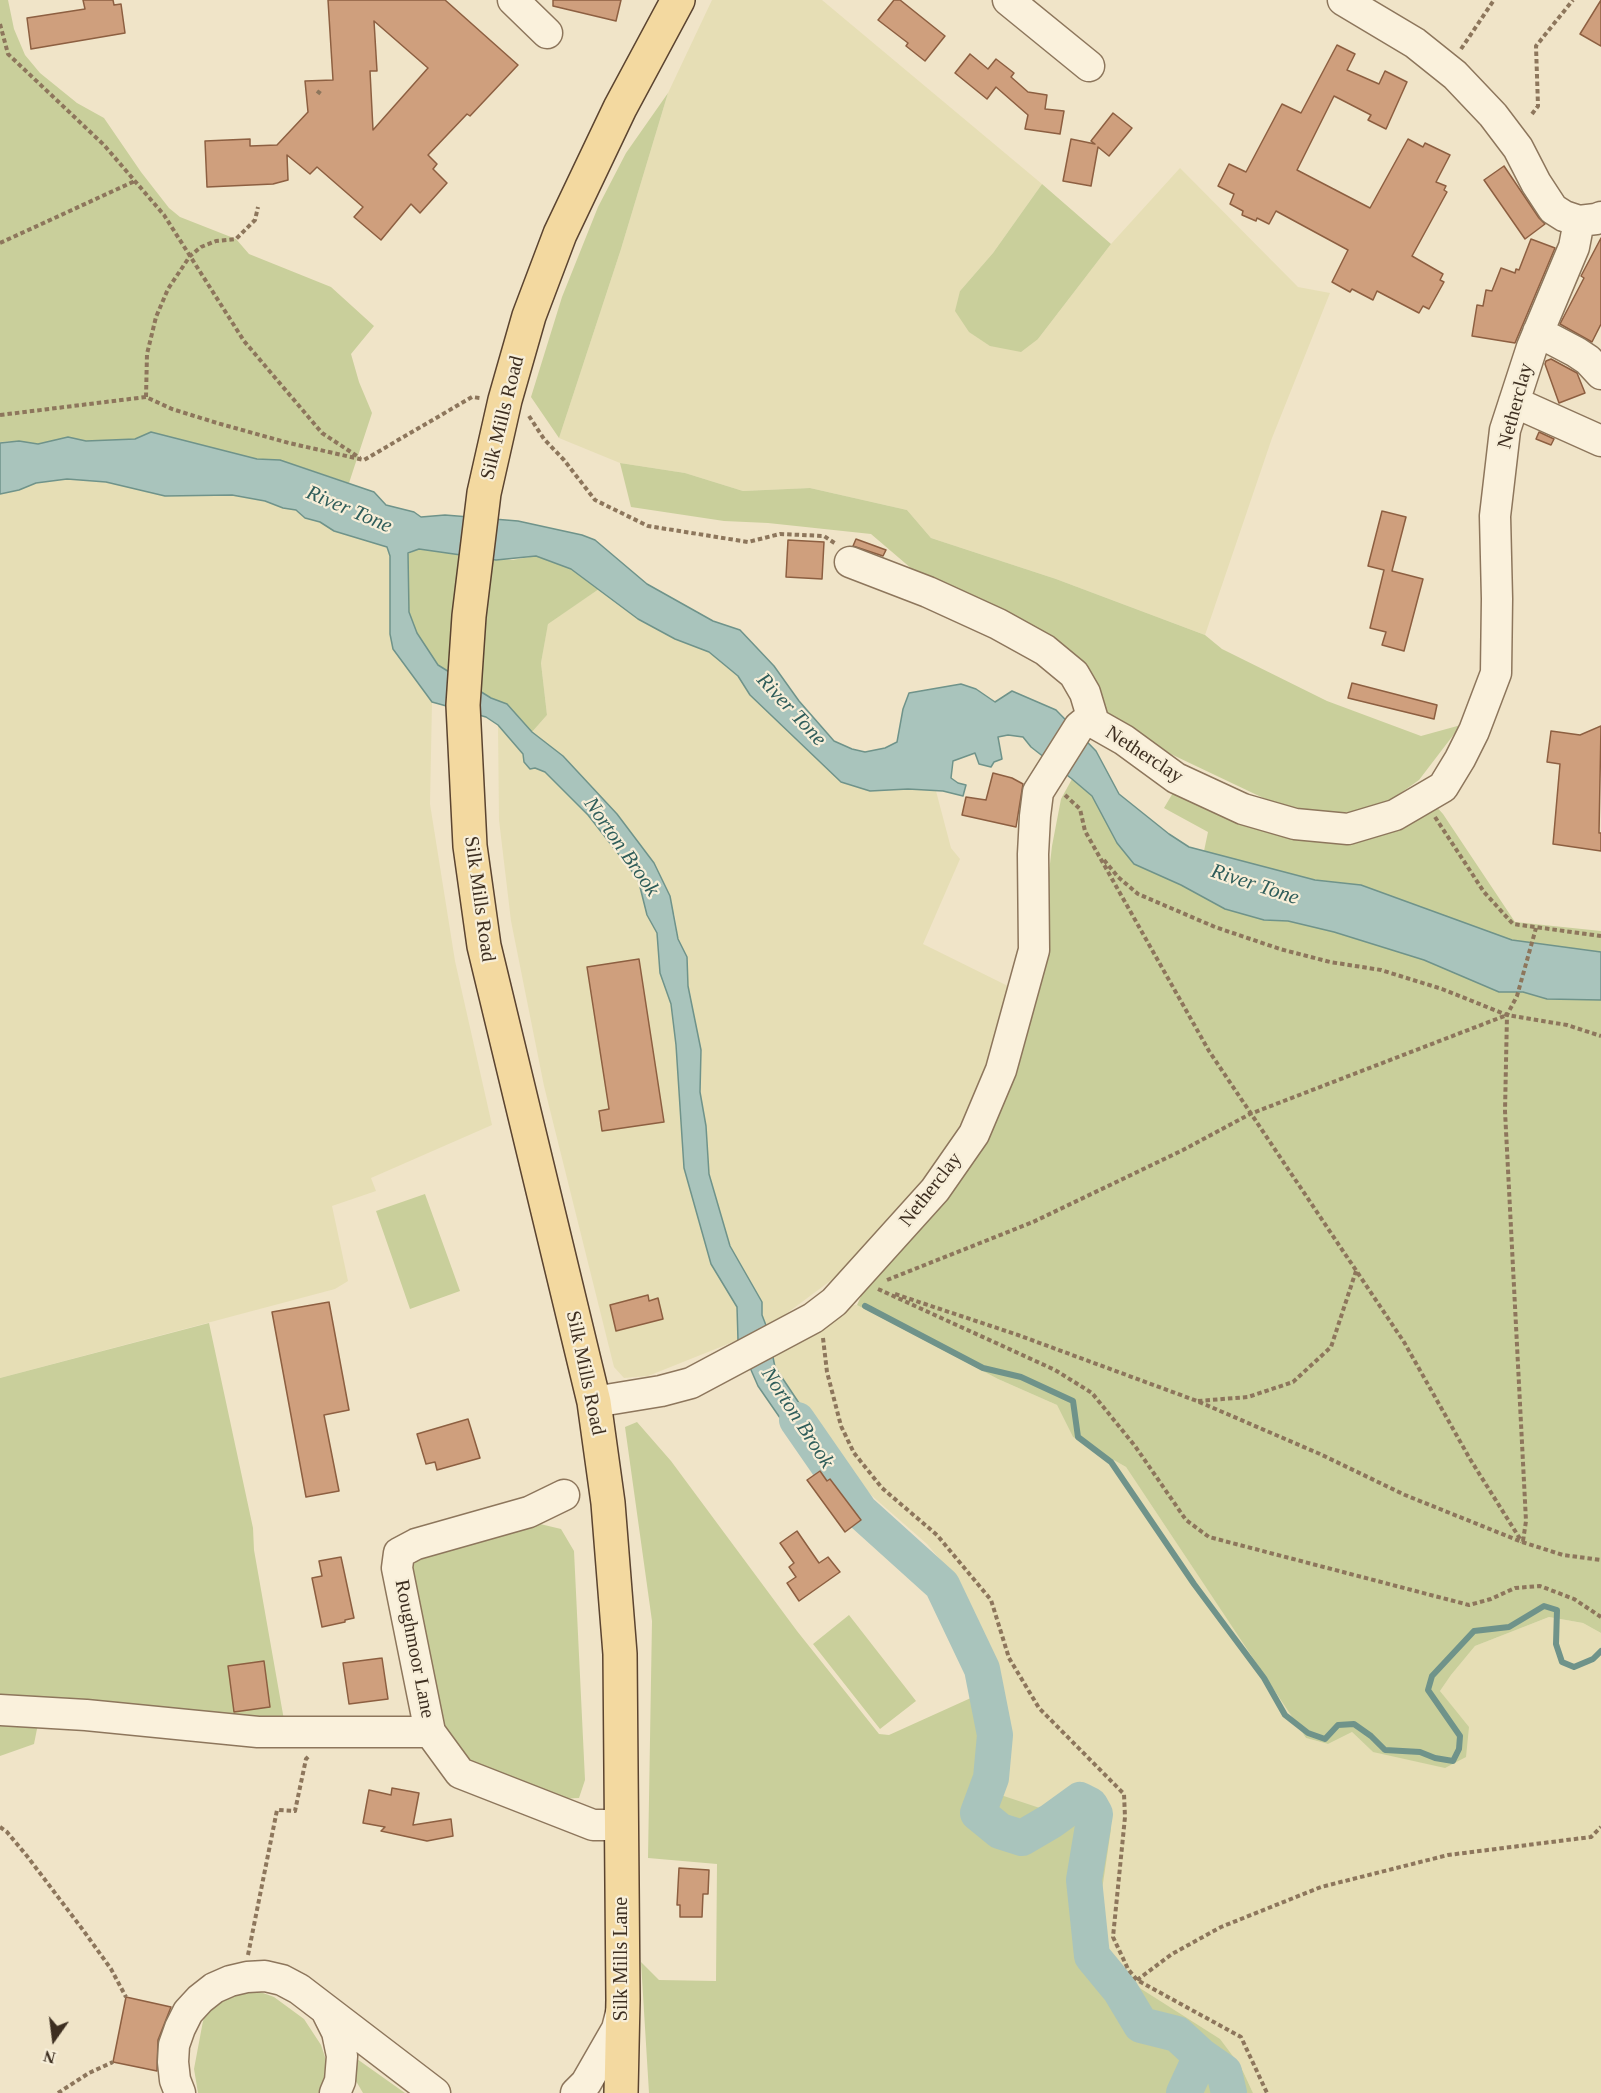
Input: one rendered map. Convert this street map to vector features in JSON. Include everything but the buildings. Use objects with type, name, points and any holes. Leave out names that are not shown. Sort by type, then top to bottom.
[{"type":"main road","name":"Silk Mills Road","points":[[622,1825],[620,1654],[608,1503],[594,1402],[483,946],[470,846],[463,705],[465,657],[484,493],[505,400],[529,316],[560,234],[620,108],[678,0]]},
{"type":"main road","name":"Silk Mills Lane","points":[[621,2093],[622,1825]]},
{"type":"street","points":[[513,0],[547,33]]},
{"type":"street","points":[[1008,0],[1045,47],[1089,66]]},
{"type":"street","points":[[1343,0],[1415,43],[1446,68],[1474,94],[1506,132],[1518,148],[1536,183],[1553,209],[1564,216],[1590,219]]},
{"type":"street","name":"Netherclay","points":[[594,1402],[661,1391],[691,1383],[813,1318],[834,1302],[935,1190],[974,1134],[1000,1070],[1034,950],[1035,816],[1038,792],[1048,774],[1087,725],[1124,740],[1176,778],[1243,809],[1295,824],[1348,829],[1395,815],[1443,787],[1460,759],[1496,673],[1495,516],[1505,430],[1538,332],[1574,247],[1590,219]]},
{"type":"street","points":[[1538,332],[1576,352],[1588,360],[1601,374]]},
{"type":"street","points":[[1514,402],[1601,441]]},
{"type":"street","points":[[850,562],[928,592],[998,624],[1045,650],[1074,674],[1085,693],[1087,725]]},
{"type":"street","name":"Roughmoor Lane","points":[[564,1495],[529,1512],[416,1544],[399,1553],[397,1568],[430,1732],[460,1773],[593,1825],[622,1825]]},
{"type":"street","points":[[0,1710],[86,1715],[258,1731],[430,1732]]},
{"type":"street","points":[[180,2093],[175,2080],[174,2044],[188,2012],[214,1988],[247,1977],[282,1980],[299,1989],[435,2093]]},
{"type":"street","points":[[576,2093],[591,2075],[617,2029],[623,2000]]},
{"type":"street","points":[[326,2010],[337,2032],[342,2056],[341,2089]]},
{"type":"path","points":[[1446,68],[1461,50],[1494,0]]},
{"type":"path","points":[[1532,114],[1538,106],[1536,46],[1573,0]]},
{"type":"path","points":[[0,24],[8,54],[104,145],[164,215],[244,341],[322,433],[364,460]]},
{"type":"path","points":[[0,243],[135,181]]},
{"type":"path","points":[[146,397],[147,354],[156,317],[168,289],[190,256],[201,247],[216,241],[237,239],[255,220],[258,207]]},
{"type":"path","points":[[0,415],[146,397],[172,409],[217,423],[289,443],[364,460],[472,397],[505,400],[523,407],[543,439],[564,460],[595,500],[648,526],[748,542],[780,534],[824,536],[846,550],[850,562]]},
{"type":"path","points":[[1048,774],[1080,809],[1085,831],[1209,1051],[1404,1342],[1470,1459],[1522,1542]]},
{"type":"path","points":[[1425,797],[1437,821],[1484,892],[1513,924],[1601,936]]},
{"type":"path","points":[[1097,853],[1118,877],[1138,894],[1215,927],[1310,957],[1381,970],[1442,989],[1507,1015],[1567,1024],[1601,1036]]},
{"type":"path","points":[[1522,1542],[1526,1521],[1505,1111],[1507,1015],[1517,996],[1536,928]]},
{"type":"path","points":[[1507,1015],[1250,1114],[1183,1150],[1033,1222],[917,1270],[870,1286],[1018,1335],[1197,1401],[1320,1454],[1405,1495],[1522,1542],[1563,1555],[1601,1560]]},
{"type":"path","points":[[1197,1401],[1248,1397],[1293,1382],[1331,1347],[1356,1271]]},
{"type":"path","points":[[876,1288],[1055,1370],[1092,1393],[1135,1446],[1186,1520],[1209,1537],[1470,1605],[1491,1599],[1515,1588],[1540,1586],[1574,1599],[1601,1617]]},
{"type":"path","points":[[813,1318],[823,1339],[827,1372],[841,1426],[854,1453],[882,1488],[937,1535],[991,1599],[1009,1658],[1039,1708],[1124,1794],[1125,1817],[1113,1936],[1128,1969],[1137,1980],[1240,2037],[1268,2093]]},
{"type":"path","points":[[247,1959],[277,1810],[295,1811],[306,1759],[315,1750],[333,1740],[336,1731]]},
{"type":"path","points":[[0,1827],[27,1856],[83,1930],[111,1969],[126,1997]]},
{"type":"path","points":[[1137,1980],[1172,1954],[1221,1927],[1321,1887],[1448,1855],[1591,1837],[1601,1827]]},
{"type":"path","points":[[58,2093],[89,2073],[113,2062]]},
{"type":"shaded area","points":[[712,0],[822,0],[1042,184],[993,253],[960,291],[1038,339],[1111,244],[1180,168],[1298,287],[1330,293],[1272,438],[1205,635],[1056,579],[931,538],[907,510],[810,488],[743,491],[685,473],[620,463],[559,438],[621,249],[668,93]]},
{"type":"shaded area","points":[[67,479],[106,482],[165,496],[232,495],[265,501],[296,510],[305,518],[320,522],[334,531],[387,547],[390,556],[390,634],[393,648],[432,702],[430,804],[455,961],[492,1125],[371,1178],[376,1191],[332,1206],[348,1281],[335,1289],[0,1378],[0,494],[36,483]]},
{"type":"shaded area","points":[[599,589],[638,619],[675,639],[709,652],[738,676],[750,695],[841,782],[936,791],[951,848],[960,859],[923,944],[1014,989],[989,1070],[957,1139],[915,1196],[853,1264],[767,1328],[762,1315],[762,1302],[730,1246],[709,1174],[706,1126],[700,1092],[701,1050],[688,986],[687,957],[678,939],[675,915],[532,732],[547,715],[541,663],[548,623]]},
{"type":"shaded area","points":[[498,725],[524,754],[524,762],[545,772],[588,815],[638,879],[647,915],[657,933],[660,973],[671,1004],[676,1045],[684,1168],[711,1264],[737,1307],[738,1340],[648,1376],[624,1378],[614,1367],[544,1086],[511,921],[499,820]]},
{"type":"shaded area","points":[[840,1304],[857,1305],[998,1379],[1057,1405],[1073,1437],[1126,1467],[1306,1738],[1328,1744],[1352,1732],[1373,1752],[1452,1707],[1440,1691],[1475,1646],[1549,1617],[1583,1623],[1601,1633],[1601,2093],[1253,2093],[1241,2067],[1167,2007],[1134,1985],[1126,1970],[1117,1965],[1099,1943],[1098,1917],[1104,1873],[1074,1788],[1040,1808],[998,1794],[1007,1717],[962,1586],[927,1544],[871,1495],[822,1443],[815,1427],[775,1367],[771,1347]]},
{"type":"green space","points":[[0,0],[8,0],[14,29],[25,55],[40,73],[77,103],[104,118],[169,208],[180,217],[236,239],[249,254],[331,287],[374,326],[351,354],[359,382],[372,413],[349,483],[280,460],[257,459],[151,432],[135,439],[86,441],[68,437],[38,444],[19,441],[0,442]]},
{"type":"green space","points":[[668,93],[621,249],[559,438],[531,397],[562,297],[598,207],[626,153]]},
{"type":"green space","points":[[1042,184],[1111,244],[1038,339],[1021,352],[990,346],[969,332],[955,311],[960,291],[993,253]]},
{"type":"green space","points":[[620,463],[685,473],[743,491],[810,488],[907,510],[931,538],[1056,579],[1205,635],[1222,649],[1327,701],[1421,736],[1461,725],[1419,780],[1378,809],[1322,815],[1278,805],[1156,747],[1100,710],[1076,659],[919,575],[871,534],[768,523],[724,521],[631,507]]},
{"type":"green space","points":[[419,549],[512,560],[536,556],[571,569],[599,589],[548,624],[541,663],[547,715],[532,732],[507,704],[491,698],[438,665],[417,633],[409,612],[407,563],[408,554]]},
{"type":"green space","points":[[1072,779],[1092,796],[1117,843],[1181,885],[1225,909],[1264,920],[1288,921],[1334,932],[1424,960],[1499,992],[1523,992],[1547,999],[1601,1000],[1601,1633],[1583,1623],[1549,1617],[1475,1646],[1440,1691],[1469,1727],[1466,1757],[1445,1768],[1373,1752],[1352,1732],[1328,1744],[1306,1738],[1126,1467],[1073,1437],[1057,1405],[998,1379],[857,1305],[870,1276],[969,1158],[1046,899],[1052,846],[1061,799]]},
{"type":"green space","points":[[1177,786],[1292,832],[1434,804],[1515,922],[1601,931],[1601,952],[1512,940],[1361,885],[1315,880],[1204,851],[1208,832],[1164,808]]},
{"type":"green space","points":[[425,1194],[460,1291],[410,1309],[376,1211]]},
{"type":"green space","points":[[209,1323],[253,1528],[254,1550],[284,1720],[0,1702],[0,1378]]},
{"type":"green space","points":[[637,1422],[671,1461],[797,1631],[879,1734],[889,1735],[973,1697],[998,1689],[1007,1717],[998,1794],[1040,1808],[1074,1788],[1102,1794],[1111,1829],[1098,1917],[1099,1943],[1117,1965],[1126,1970],[1135,1985],[1220,2039],[1241,2067],[1253,2093],[649,2093],[641,1962],[659,1980],[716,1981],[717,1864],[648,1858],[652,1621],[625,1427]]},
{"type":"green space","points":[[536,1523],[561,1529],[574,1551],[585,1780],[579,1798],[556,1799],[469,1762],[449,1743],[433,1698],[408,1569],[427,1552]]},
{"type":"green space","points":[[849,1615],[916,1701],[880,1729],[813,1644]]},
{"type":"green space","points":[[0,1717],[39,1719],[34,1744],[0,1756]]},
{"type":"green space","points":[[252,1989],[274,1997],[304,2019],[321,2045],[330,2072],[324,2093],[198,2093],[194,2069],[203,2021],[211,2002]]},
{"type":"green space","points":[[350,2054],[405,2093],[363,2093],[353,2076]]},
{"type":"water","name":"River Tone","points":[[151,432],[257,459],[280,460],[374,492],[386,505],[414,512],[421,517],[445,515],[518,521],[595,540],[647,584],[713,621],[740,630],[774,666],[799,701],[834,741],[852,749],[865,752],[885,748],[897,742],[903,709],[909,693],[961,684],[976,689],[995,702],[1012,691],[1056,710],[1096,751],[1119,794],[1189,847],[1315,880],[1361,885],[1512,940],[1601,952],[1601,1000],[1547,999],[1523,992],[1499,992],[1424,960],[1334,932],[1288,921],[1264,920],[1225,909],[1181,885],[1134,864],[1117,843],[1092,796],[1031,747],[1023,737],[1008,735],[998,737],[1002,759],[994,762],[991,767],[979,764],[975,753],[953,761],[951,778],[966,785],[963,796],[943,791],[908,789],[870,791],[841,782],[750,695],[738,676],[709,652],[675,639],[638,619],[571,569],[536,556],[496,560],[419,549],[408,553],[409,612],[417,633],[438,665],[491,698],[507,704],[532,732],[563,756],[617,814],[654,863],[670,896],[678,939],[687,957],[688,986],[701,1050],[700,1092],[706,1126],[709,1174],[730,1246],[762,1302],[762,1315],[775,1367],[815,1427],[822,1443],[824,1461],[796,1441],[758,1386],[738,1340],[737,1307],[711,1264],[684,1168],[671,1004],[660,973],[657,933],[647,915],[638,879],[588,815],[545,772],[535,768],[530,769],[524,762],[523,754],[498,725],[486,717],[432,702],[393,649],[390,634],[390,556],[387,547],[334,531],[320,522],[305,518],[296,510],[232,495],[165,496],[106,482],[67,479],[36,483],[0,494],[0,443],[19,441],[38,444],[68,437],[86,441],[135,439]]},
{"type":"waterway","points":[[865,1306],[983,1368],[1021,1377],[1073,1401],[1078,1437],[1111,1462],[1194,1584],[1264,1678],[1285,1715],[1308,1733],[1325,1739],[1338,1725],[1354,1724],[1385,1750],[1420,1752],[1435,1758],[1453,1761],[1459,1749],[1460,1736],[1428,1690],[1432,1676],[1474,1631],[1509,1627],[1544,1606],[1557,1610],[1556,1644],[1562,1662],[1574,1667],[1593,1659],[1601,1651]]},
{"type":"waterway","name":"Norton Brook","points":[[797,1420],[860,1511],[942,1585],[982,1669],[995,1735],[991,1778],[978,1813],[1000,1831],[1022,1838],[1080,1800],[1090,1805],[1095,1814],[1084,1880],[1092,1956],[1120,1990],[1141,2025],[1177,2034],[1201,2056],[1224,2072],[1229,2093]]},
{"type":"waterway","points":[[1184,2093],[1201,2056]]}]
